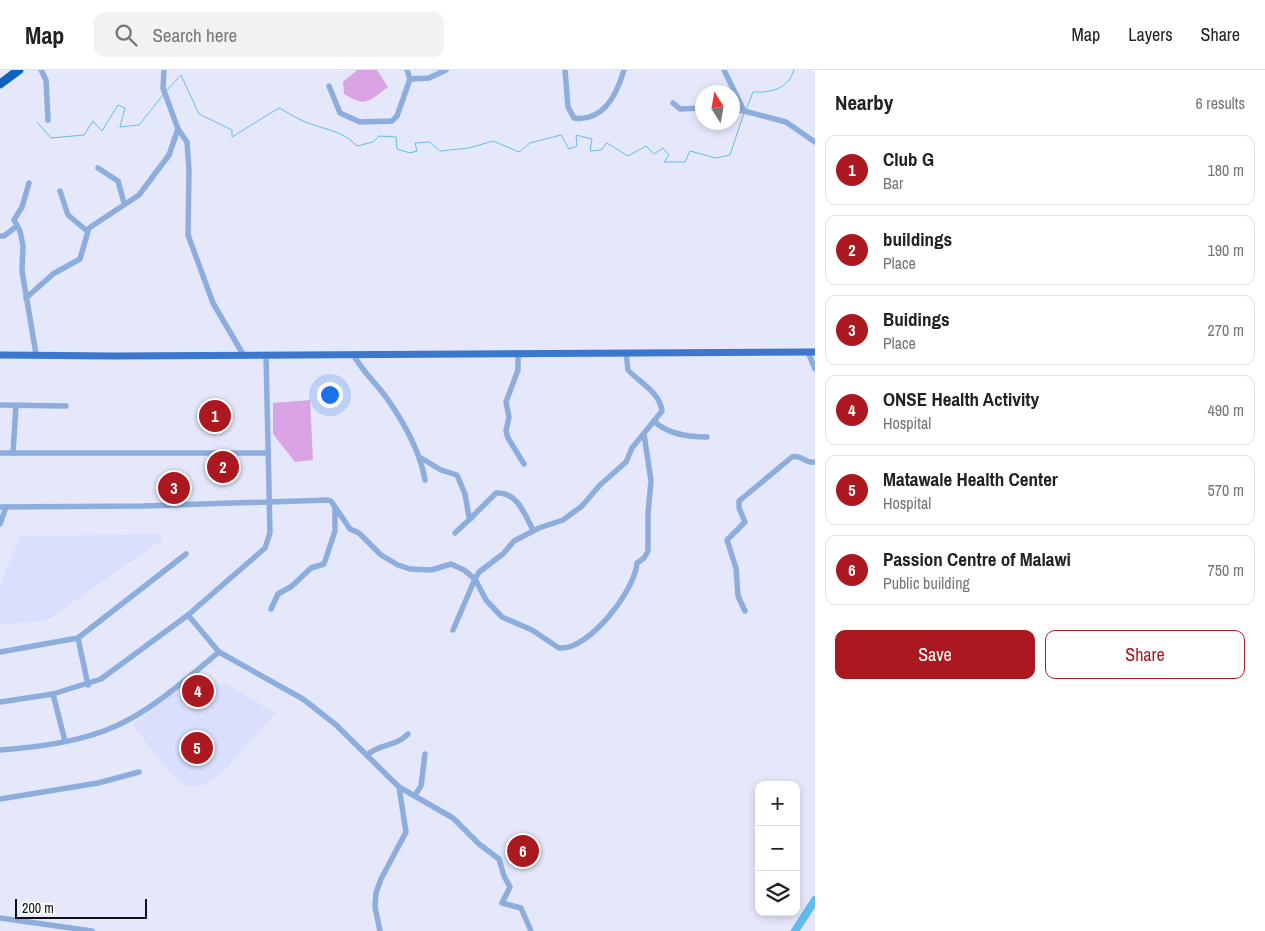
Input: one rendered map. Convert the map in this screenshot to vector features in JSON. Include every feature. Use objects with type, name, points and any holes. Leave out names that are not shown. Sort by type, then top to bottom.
[{"type":"highway","points":[[0,84],[20,70]]},
{"type":"main road","points":[[0,354],[244,356],[812,352]]},
{"type":"street","points":[[41,70],[46,80],[48,120]]},
{"type":"street","points":[[164,70],[163,88],[178,129],[187,142],[189,170],[188,235],[213,303],[244,356]]},
{"type":"street","points":[[329,86],[340,113],[360,122],[392,121],[396,118],[410,79],[408,70]]},
{"type":"street","points":[[410,79],[429,78],[446,70]]},
{"type":"street","points":[[565,70],[568,107],[576,118],[594,116],[608,106],[624,70]]},
{"type":"street","points":[[724,70],[742,110],[750,114],[786,122],[815,142]]},
{"type":"street","points":[[673,103],[680,109],[695,108]]},
{"type":"street","points":[[26,298],[53,274],[80,259],[87,231],[92,226],[139,195],[156,176],[169,155],[178,129]]},
{"type":"street","points":[[98,168],[118,181],[124,204]]},
{"type":"street","points":[[29,183],[22,207],[14,220],[23,244],[22,271],[36,354]]},
{"type":"street","points":[[60,191],[68,215],[87,231]]},
{"type":"street","points":[[0,236],[4,236],[17,226]]},
{"type":"street","points":[[812,352],[815,368]]},
{"type":"street","points":[[518,353],[518,370],[506,402],[509,417],[506,431],[508,438],[524,464]]},
{"type":"street","points":[[453,630],[479,572],[503,554],[514,541],[533,530],[563,520],[582,506],[600,485],[626,462],[632,448],[662,411],[662,407],[646,385],[628,370],[626,353]]},
{"type":"street","points":[[353,354],[361,368],[387,398],[421,458],[425,480]]},
{"type":"street","points":[[0,702],[53,694],[88,685],[124,663],[188,616],[265,548],[270,533],[266,355]]},
{"type":"street","points":[[0,405],[66,406]]},
{"type":"street","points":[[13,453],[16,405]]},
{"type":"street","points":[[654,421],[668,430],[688,436],[706,437]]},
{"type":"street","points":[[0,524],[3,507],[269,504],[328,500],[335,506],[350,529],[366,540],[375,551],[398,565],[410,569],[431,570],[451,564],[464,570],[475,579],[486,600],[502,617],[532,630],[559,648],[572,646],[599,626],[618,606],[634,578],[636,563],[644,558],[648,551],[648,513],[651,482],[644,434]]},
{"type":"street","points":[[0,453],[267,453]]},
{"type":"street","points":[[745,611],[738,596],[737,573],[727,540],[744,522],[738,508],[739,501],[792,457],[797,456],[811,463],[815,462]]},
{"type":"street","points":[[421,458],[441,470],[457,475],[465,494],[468,516],[472,518]]},
{"type":"street","points":[[455,533],[499,493],[515,499],[533,530]]},
{"type":"street","points":[[271,609],[278,594],[292,586],[311,568],[324,564],[335,531],[335,506]]},
{"type":"street","points":[[0,652],[78,638],[186,554]]},
{"type":"street","points":[[188,616],[219,652],[303,699],[335,724],[399,787],[453,818],[473,838],[499,859],[504,876],[510,887],[502,903],[521,908],[531,931]]},
{"type":"street","points":[[78,638],[88,685]]},
{"type":"street","points":[[0,750],[65,741],[103,732],[129,720],[219,652]]},
{"type":"street","points":[[53,694],[65,741]]},
{"type":"street","points":[[367,755],[379,746],[396,744],[408,734]]},
{"type":"street","points":[[415,795],[421,786],[425,754]]},
{"type":"street","points":[[0,799],[98,783],[139,772]]},
{"type":"street","points":[[380,931],[374,907],[376,893],[381,879],[406,832],[399,787]]},
{"type":"street","points":[[0,918],[92,931]]},
{"type":"shaded area","points":[[357,70],[377,70],[388,87],[367,101],[357,101],[351,98],[344,94],[343,82]]},
{"type":"shaded area","points":[[310,400],[313,460],[295,462],[273,434],[273,403]]},
{"type":"shaded area","points":[[161,534],[162,540],[46,621],[0,624],[0,586],[20,536]]},
{"type":"shaded area","points":[[196,677],[228,685],[276,713],[218,777],[201,786],[186,786],[168,770],[132,725],[188,681]]},
{"type":"waterway","points":[[746,110],[753,92],[766,92],[783,86],[788,82],[794,70]]},
{"type":"waterway","points":[[167,90],[181,75],[199,114],[232,130],[232,137],[279,108],[303,121],[341,134],[357,146],[373,142],[379,136],[396,137],[397,149],[410,153],[417,151],[415,143],[430,142],[440,151],[469,148],[493,141],[519,152],[530,143],[561,135],[569,149],[577,146],[576,135],[592,139],[590,151],[601,150],[607,143],[628,156],[646,146],[654,154],[663,148],[669,155],[664,162],[685,162],[690,151],[716,158],[730,155],[744,113]]},
{"type":"waterway","points":[[37,122],[51,138],[84,135],[93,121],[102,131],[118,105],[125,108],[120,127],[139,125],[163,95]]},
{"type":"waterway","points":[[795,931],[815,900]]},
{"type":"place","name":"Club G","points":[[215,416]]},
{"type":"place","name":"buildings","points":[[223,467]]},
{"type":"place","name":"Buidings","points":[[174,488]]},
{"type":"place","name":"ONSE Health Activity","points":[[198,691]]},
{"type":"place","name":"Matawale Health Center","points":[[197,748]]},
{"type":"place","name":"Passion Centre of Malawi","points":[[523,851]]}]
